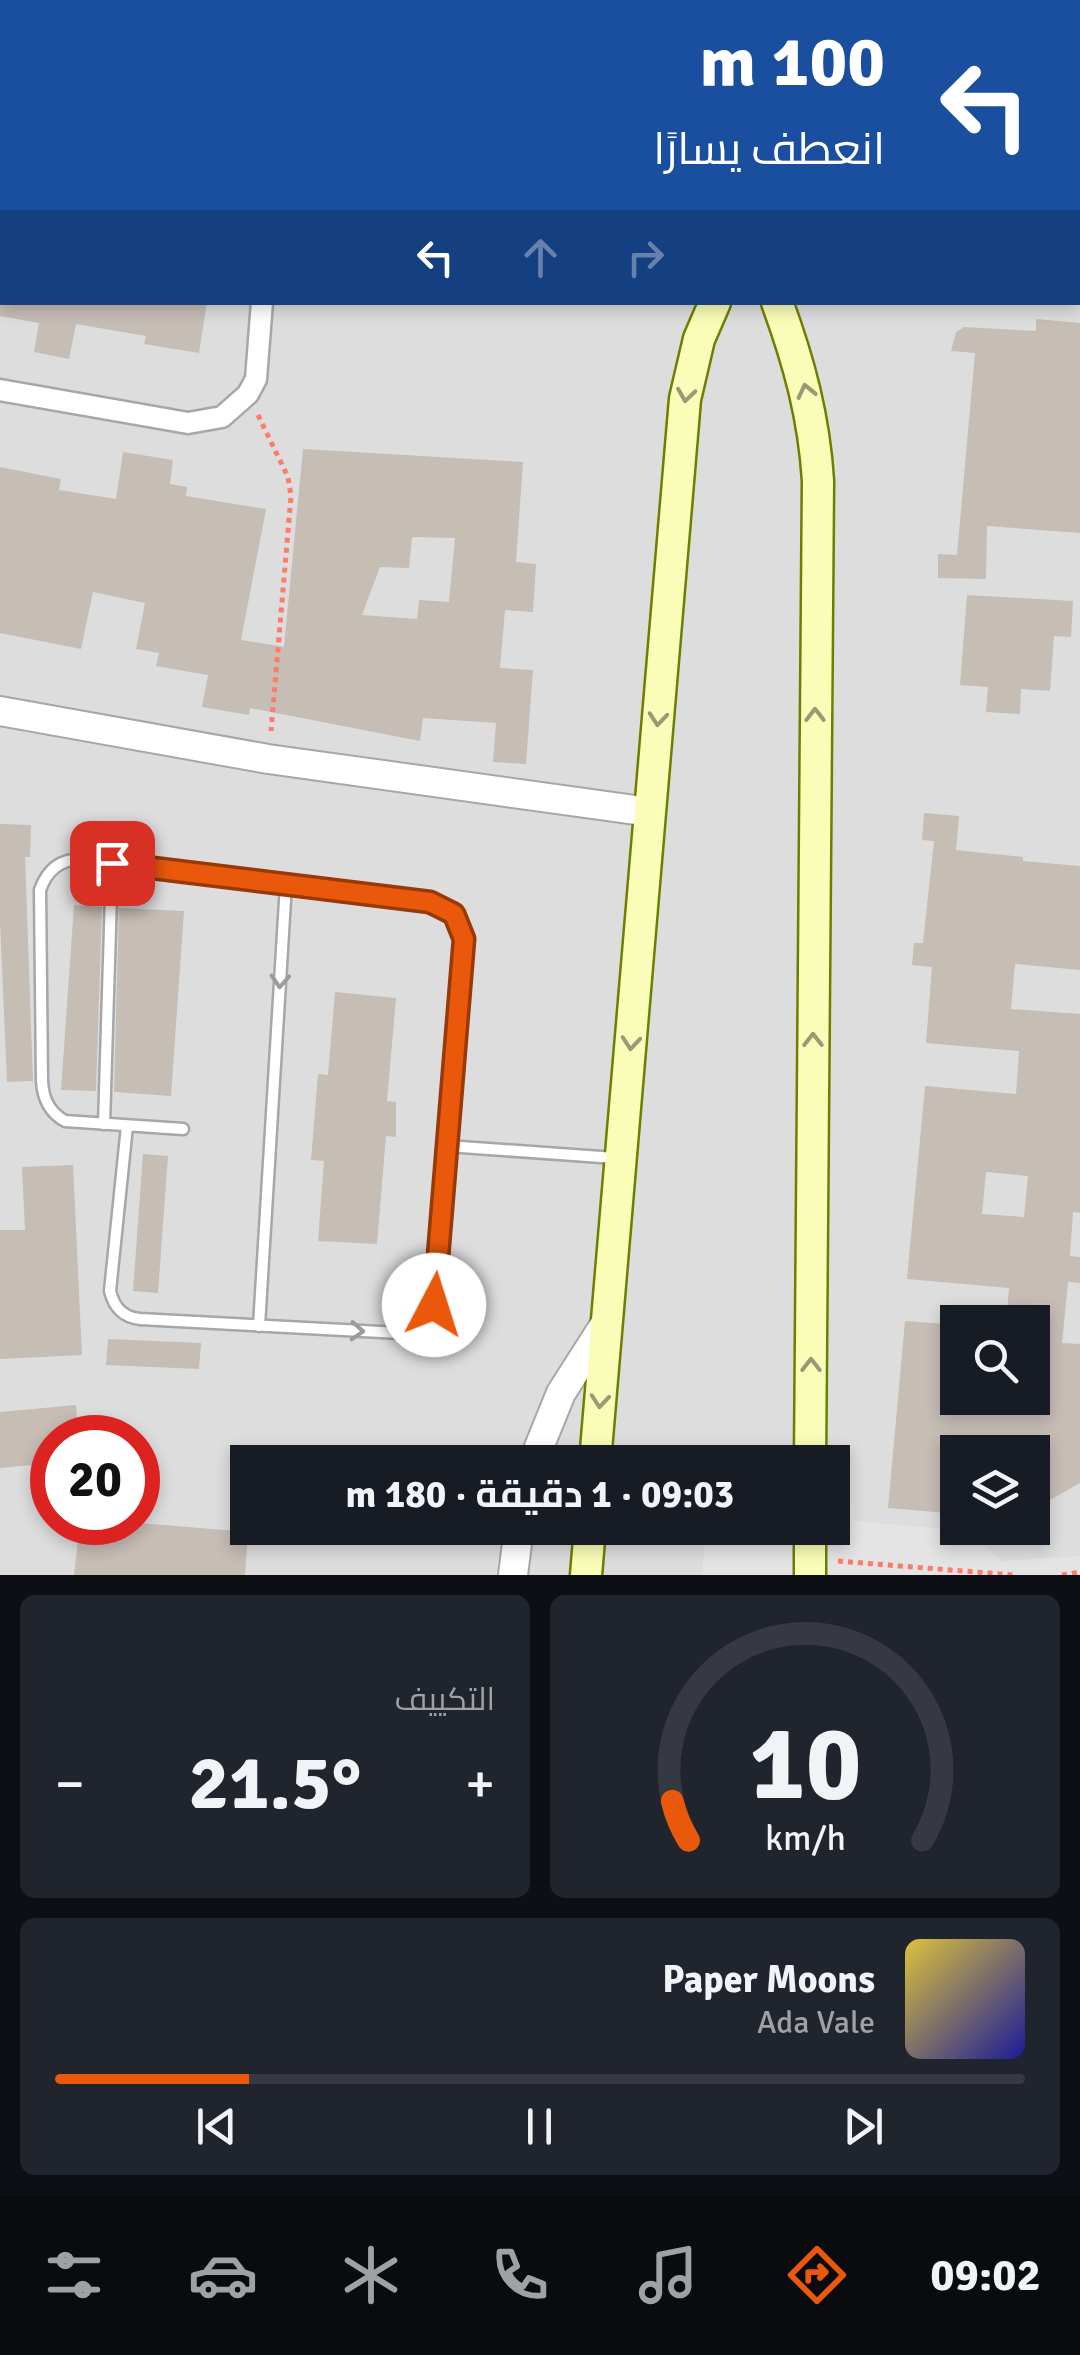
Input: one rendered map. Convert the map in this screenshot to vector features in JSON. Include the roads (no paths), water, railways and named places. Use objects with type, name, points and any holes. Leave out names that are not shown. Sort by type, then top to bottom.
[{"type":"main road","points":[[596,1445],[685,399],[699,340],[713,305]]},
{"type":"main road","points":[[778,305],[812,413],[818,481],[810,1445]]},
{"type":"main road","points":[[586,1575],[589,1545]]},
{"type":"street","points":[[0,390],[188,423],[222,417],[248,394],[256,379],[262,305]]},
{"type":"street","points":[[0,710],[268,759],[650,812]]},
{"type":"street","points":[[540,1445],[562,1393],[607,1322]]},
{"type":"street","points":[[513,1575],[516,1545]]},
{"type":"lane","points":[[127,1126],[110,1291],[116,1307],[131,1318],[400,1333],[426,1323],[434,1305],[464,939],[454,914],[430,902],[112,863],[70,859],[50,870],[40,890],[42,1090],[50,1109],[65,1121],[183,1129]]},
{"type":"lane","points":[[104,1124],[112,863]]},
{"type":"lane","points":[[259,1326],[286,884]]},
{"type":"lane","points":[[448,1146],[621,1159]]}]
